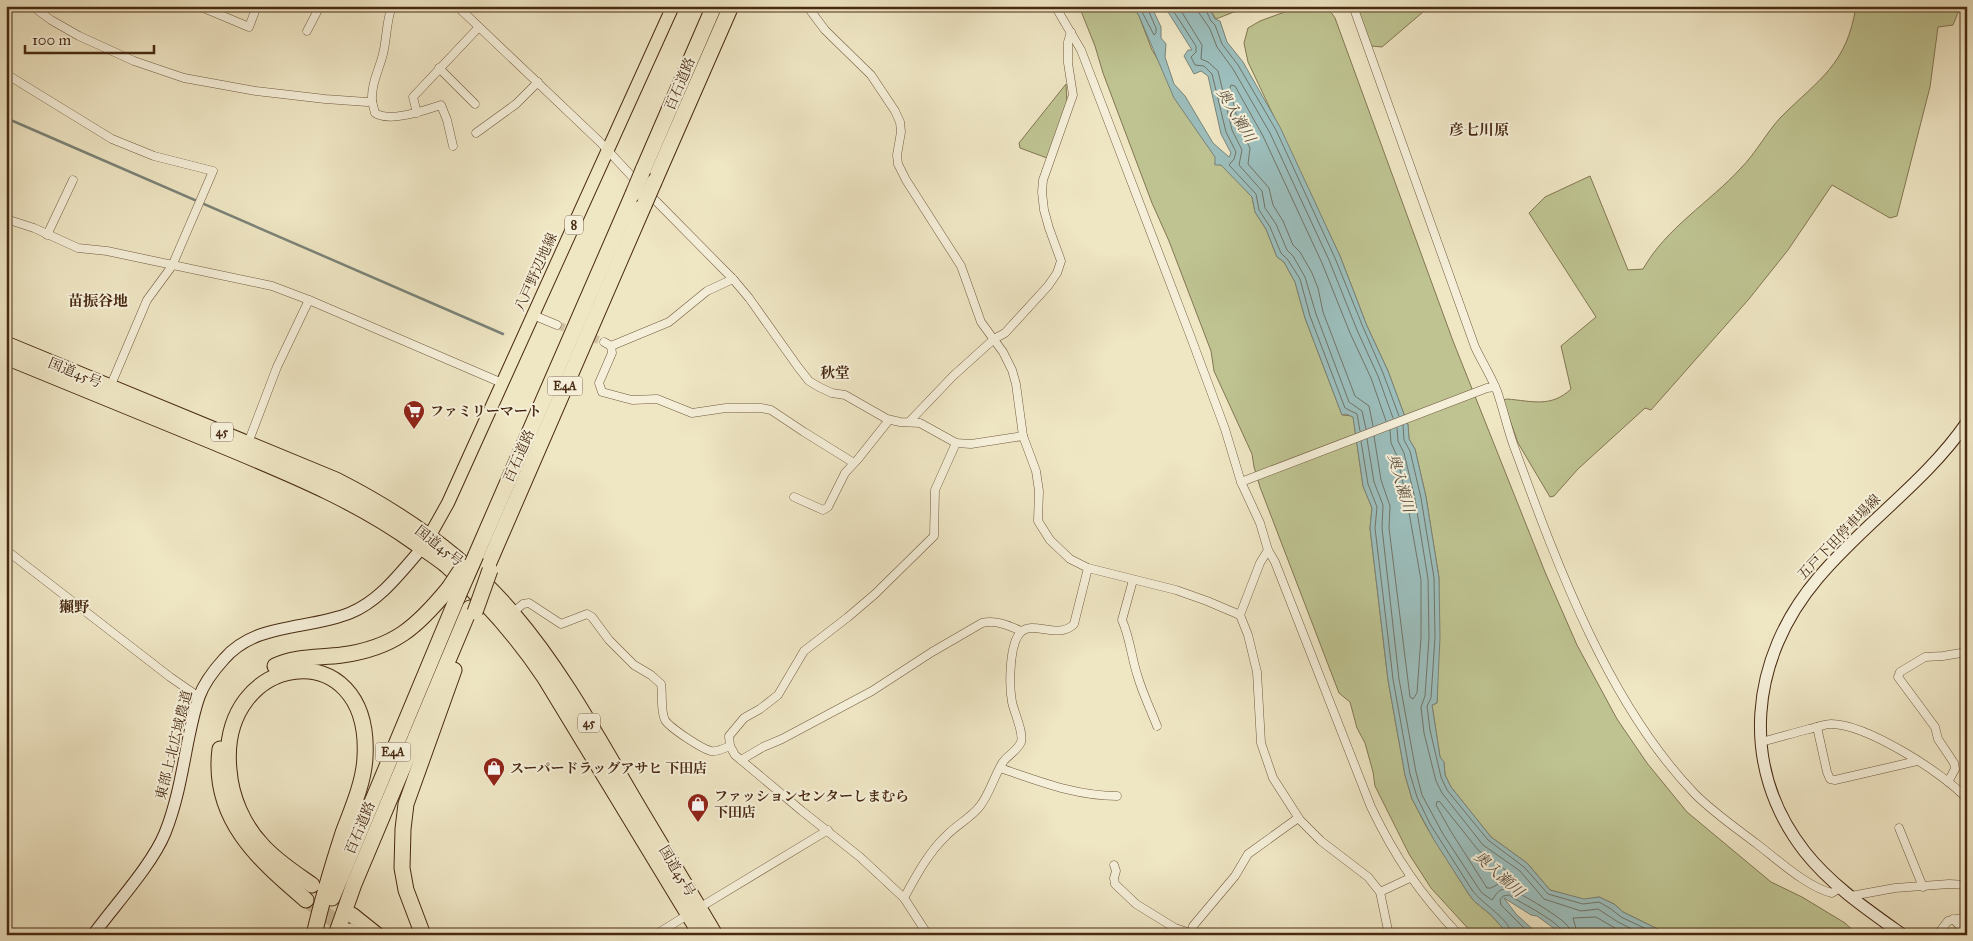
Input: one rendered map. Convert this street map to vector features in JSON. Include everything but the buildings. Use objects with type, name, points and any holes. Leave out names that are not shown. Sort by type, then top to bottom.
[{"type":"highway","name":"百石道路","points":[[320,935],[328,907],[454,592],[486,532],[714,6]]},
{"type":"highway","name":"百石道路","points":[[347,927],[354,884],[472,610],[514,501],[730,6]]},
{"type":"highway","name":"国道45号","points":[[6,344],[336,480],[364,494],[426,542],[444,564],[485,603],[526,650],[694,911],[715,935]]},
{"type":"highway","name":"国道45号","points":[[6,357],[262,462],[329,492],[451,554],[512,613],[556,670],[694,911],[700,935]]},
{"type":"highway","points":[[306,900],[269,869],[245,842],[222,796],[218,773],[223,731],[228,710],[242,689],[261,673],[284,662],[312,656],[342,655],[386,644],[408,631],[454,592]]},
{"type":"highway","points":[[423,935],[406,890],[402,868],[402,829],[406,804],[472,610]]},
{"type":"highway","points":[[312,886],[261,845],[247,826],[234,796],[227,758],[238,712],[252,691],[270,677],[290,670],[312,670],[327,674],[344,686],[357,706],[364,728],[365,757],[361,780],[327,883],[314,935]]},
{"type":"highway","points":[[347,927],[377,935]]},
{"type":"main road","name":"八戸野辺地線","points":[[426,542],[448,503],[673,6]]},
{"type":"main road","name":"五戸下田停車場線","points":[[1903,935],[1851,896],[1805,851],[1780,812],[1765,772],[1760,714],[1770,658],[1780,634],[1793,611],[1812,585],[1836,558],[1934,463],[1967,422]]},
{"type":"main road","name":"東部上北広域農道","points":[[92,935],[147,863],[164,835],[174,808],[199,697],[211,674],[225,657],[244,642],[269,632],[335,619],[358,609],[388,587],[426,542]]},
{"type":"street","points":[[32,6],[78,36],[134,61],[184,78],[325,99],[372,101]]},
{"type":"street","points":[[199,6],[249,27],[257,6]]},
{"type":"street","points":[[306,30],[320,6]]},
{"type":"street","points":[[392,6],[383,54],[376,72],[372,94],[375,113],[378,116],[417,113],[441,105],[447,120],[452,146]]},
{"type":"street","points":[[457,6],[608,151],[733,279],[809,381],[832,392],[845,394],[889,420],[929,427],[956,443],[971,444],[1023,436]]},
{"type":"street","points":[[806,6],[825,30],[871,75],[895,111],[900,127],[897,155],[902,172],[961,266],[981,322],[1009,364],[1016,384],[1023,436],[1036,472],[1039,490],[1038,521],[1050,540],[1070,560],[1088,568],[1176,590],[1240,615]]},
{"type":"street","points":[[1055,6],[1081,50],[1190,335],[1260,523],[1268,550],[1275,562],[1370,807],[1388,844],[1410,878],[1459,935]]},
{"type":"street","points":[[1353,6],[1449,278],[1515,451],[1566,580],[1619,691],[1648,735],[1696,795],[1723,818],[1826,892],[1832,893],[1841,887]]},
{"type":"street","points":[[417,113],[413,97],[479,27]]},
{"type":"street","points":[[909,422],[935,392],[994,339],[1005,333],[1048,286],[1057,273],[1062,261],[1049,228],[1042,192],[1043,180],[1072,95],[1068,63],[1068,42],[1071,32]]},
{"type":"street","points":[[439,68],[475,104]]},
{"type":"street","points":[[6,74],[112,138],[154,156],[213,171],[172,266],[147,300],[110,387]]},
{"type":"street","points":[[476,133],[516,104],[538,82]]},
{"type":"street","points":[[47,235],[73,180]]},
{"type":"street","points":[[6,219],[78,248],[107,251],[272,286],[502,383]]},
{"type":"street","points":[[733,279],[707,291],[669,322],[608,344],[612,353],[599,383],[602,392],[632,400],[657,399],[692,413],[726,408],[761,408],[772,410],[854,463]]},
{"type":"street","points":[[248,443],[277,367],[309,300]]},
{"type":"street","points":[[533,315],[557,325]]},
{"type":"street","points":[[1244,480],[1491,387]]},
{"type":"street","points":[[794,497],[823,510],[828,506],[845,473],[889,420]]},
{"type":"street","points":[[928,935],[904,898],[860,857],[828,830],[802,812],[735,755],[730,746],[729,736],[744,718],[760,709],[778,695],[804,651],[875,594],[934,536],[935,490],[956,443]]},
{"type":"street","points":[[6,550],[162,671],[199,697]]},
{"type":"street","points":[[1268,550],[1260,563],[1240,615],[1248,635],[1257,672],[1261,743],[1274,778],[1298,818],[1321,840],[1368,877],[1380,892],[1389,935]]},
{"type":"street","points":[[904,898],[932,851],[945,836],[981,805],[1000,768],[1020,742],[1021,734],[1012,703],[1011,689],[1012,653],[1021,631],[1027,628],[1062,631],[1069,629],[1074,624],[1088,568]]},
{"type":"street","points":[[1133,580],[1122,620],[1130,637],[1144,699],[1157,726]]},
{"type":"street","points":[[512,613],[523,604],[529,602],[561,624],[587,614],[634,665],[651,675],[661,684],[663,713],[671,726],[706,749],[713,751],[730,746]]},
{"type":"street","points":[[741,760],[872,691],[932,652],[982,623],[991,621],[1009,625],[1021,631]]},
{"type":"street","points":[[1948,782],[1955,769],[1954,763],[1938,738],[1935,727],[1898,677],[1900,672],[1925,657],[1967,652]]},
{"type":"street","points":[[1761,742],[1831,724],[1853,728],[1869,734],[1917,761],[1959,790],[1967,799]]},
{"type":"street","points":[[1817,727],[1830,779],[1835,780],[1917,761]]},
{"type":"street","points":[[1000,768],[1068,790],[1094,796],[1117,796]]},
{"type":"street","points":[[1114,866],[1116,871],[1115,884],[1136,904],[1175,928],[1193,934],[1193,926],[1235,876],[1248,854],[1298,818]]},
{"type":"street","points":[[1899,828],[1923,887]]},
{"type":"street","points":[[655,935],[828,830]]},
{"type":"street","points":[[1380,892],[1410,878]]},
{"type":"street","points":[[1851,896],[1895,888],[1950,884],[1967,885]]},
{"type":"street","points":[[1938,935],[1948,921],[1967,917]]},
{"type":"street","points":[[1953,919],[1967,933]]},
{"type":"green space","points":[[1079,6],[1133,6],[1139,16],[1152,50],[1216,157],[1215,164],[1221,165],[1252,197],[1255,212],[1266,229],[1277,257],[1284,262],[1295,282],[1305,318],[1342,415],[1353,416],[1363,486],[1372,508],[1370,528],[1388,680],[1405,775],[1412,799],[1426,826],[1468,893],[1509,935],[1474,935],[1431,888],[1409,854],[1375,786],[1365,743],[1357,728],[1350,702],[1339,693],[1260,487],[1252,454],[1214,371],[1211,351],[1169,241],[1152,203]]},
{"type":"green space","points":[[1208,6],[1249,6],[1216,19]]},
{"type":"green space","points":[[1301,6],[1324,7],[1335,18],[1453,341],[1545,572],[1577,645],[1617,719],[1647,763],[1687,812],[1771,882],[1802,897],[1845,923],[1858,935],[1670,935],[1623,912],[1614,904],[1599,897],[1584,900],[1550,890],[1527,863],[1491,837],[1451,787],[1445,775],[1444,763],[1440,757],[1432,705],[1437,703],[1439,578],[1426,497],[1415,449],[1409,439],[1408,425],[1388,371],[1367,326],[1340,256],[1248,62],[1244,43],[1248,28],[1260,21]]},
{"type":"green space","points":[[1356,6],[1430,6],[1382,47],[1371,46]]},
{"type":"green space","points":[[1856,6],[1958,6],[1959,10],[1953,25],[1938,27],[1930,87],[1897,216],[1890,218],[1832,185],[1788,250],[1749,299],[1651,410],[1645,408],[1578,469],[1554,496],[1550,497],[1518,443],[1503,400],[1549,401],[1564,395],[1571,389],[1561,346],[1596,317],[1529,213],[1545,197],[1590,176],[1628,270],[1643,269],[1664,240],[1729,181],[1781,117],[1829,69],[1846,43]]},
{"type":"green space","points":[[1066,84],[1067,104],[1047,158],[1020,148],[1019,143]]},
{"type":"water","name":"奥入瀬川","points":[[1133,6],[1208,6],[1215,19],[1220,21],[1227,42],[1243,62],[1280,127],[1340,256],[1367,326],[1388,371],[1408,425],[1409,439],[1415,449],[1426,497],[1439,578],[1440,637],[1437,703],[1432,705],[1440,757],[1444,762],[1445,775],[1451,787],[1491,837],[1527,863],[1550,890],[1584,899],[1599,897],[1614,904],[1623,912],[1670,935],[1563,935],[1537,916],[1531,915],[1504,898],[1516,914],[1539,935],[1509,935],[1491,915],[1474,901],[1434,840],[1412,799],[1405,775],[1388,680],[1370,528],[1372,508],[1363,486],[1353,417],[1346,414],[1342,415],[1305,318],[1295,282],[1284,262],[1277,257],[1266,229],[1255,212],[1252,197],[1221,165],[1215,165],[1215,157],[1174,98]],"holes":[[[1158,8],[1168,12],[1192,50],[1188,50],[1184,56],[1194,74],[1201,71],[1208,76],[1221,134],[1231,153],[1229,157],[1213,143],[1185,96],[1174,84],[1165,57],[1166,44],[1161,38],[1161,27],[1154,12]]]},
{"type":"waterway","points":[[6,118],[503,334]]},
{"type":"tunnel","points":[[557,325],[604,342]]},
{"type":"tunnel","points":[[306,900],[349,931]]},
{"type":"place","name":"ファミリーマート","points":[[414,430]]},
{"type":"place","name":"スーパードラッグアサヒ 下田店","points":[[494,787]]},
{"type":"place","name":"ファッションセンターしまむら 下田店","points":[[698,823]]},
{"type":"district","name":"彦七川原","points":[[1479,130]]},
{"type":"district","name":"苗振谷地","points":[[98,301]]},
{"type":"district","name":"秋堂","points":[[835,373]]},
{"type":"district","name":"獺野","points":[[74,607]]}]
